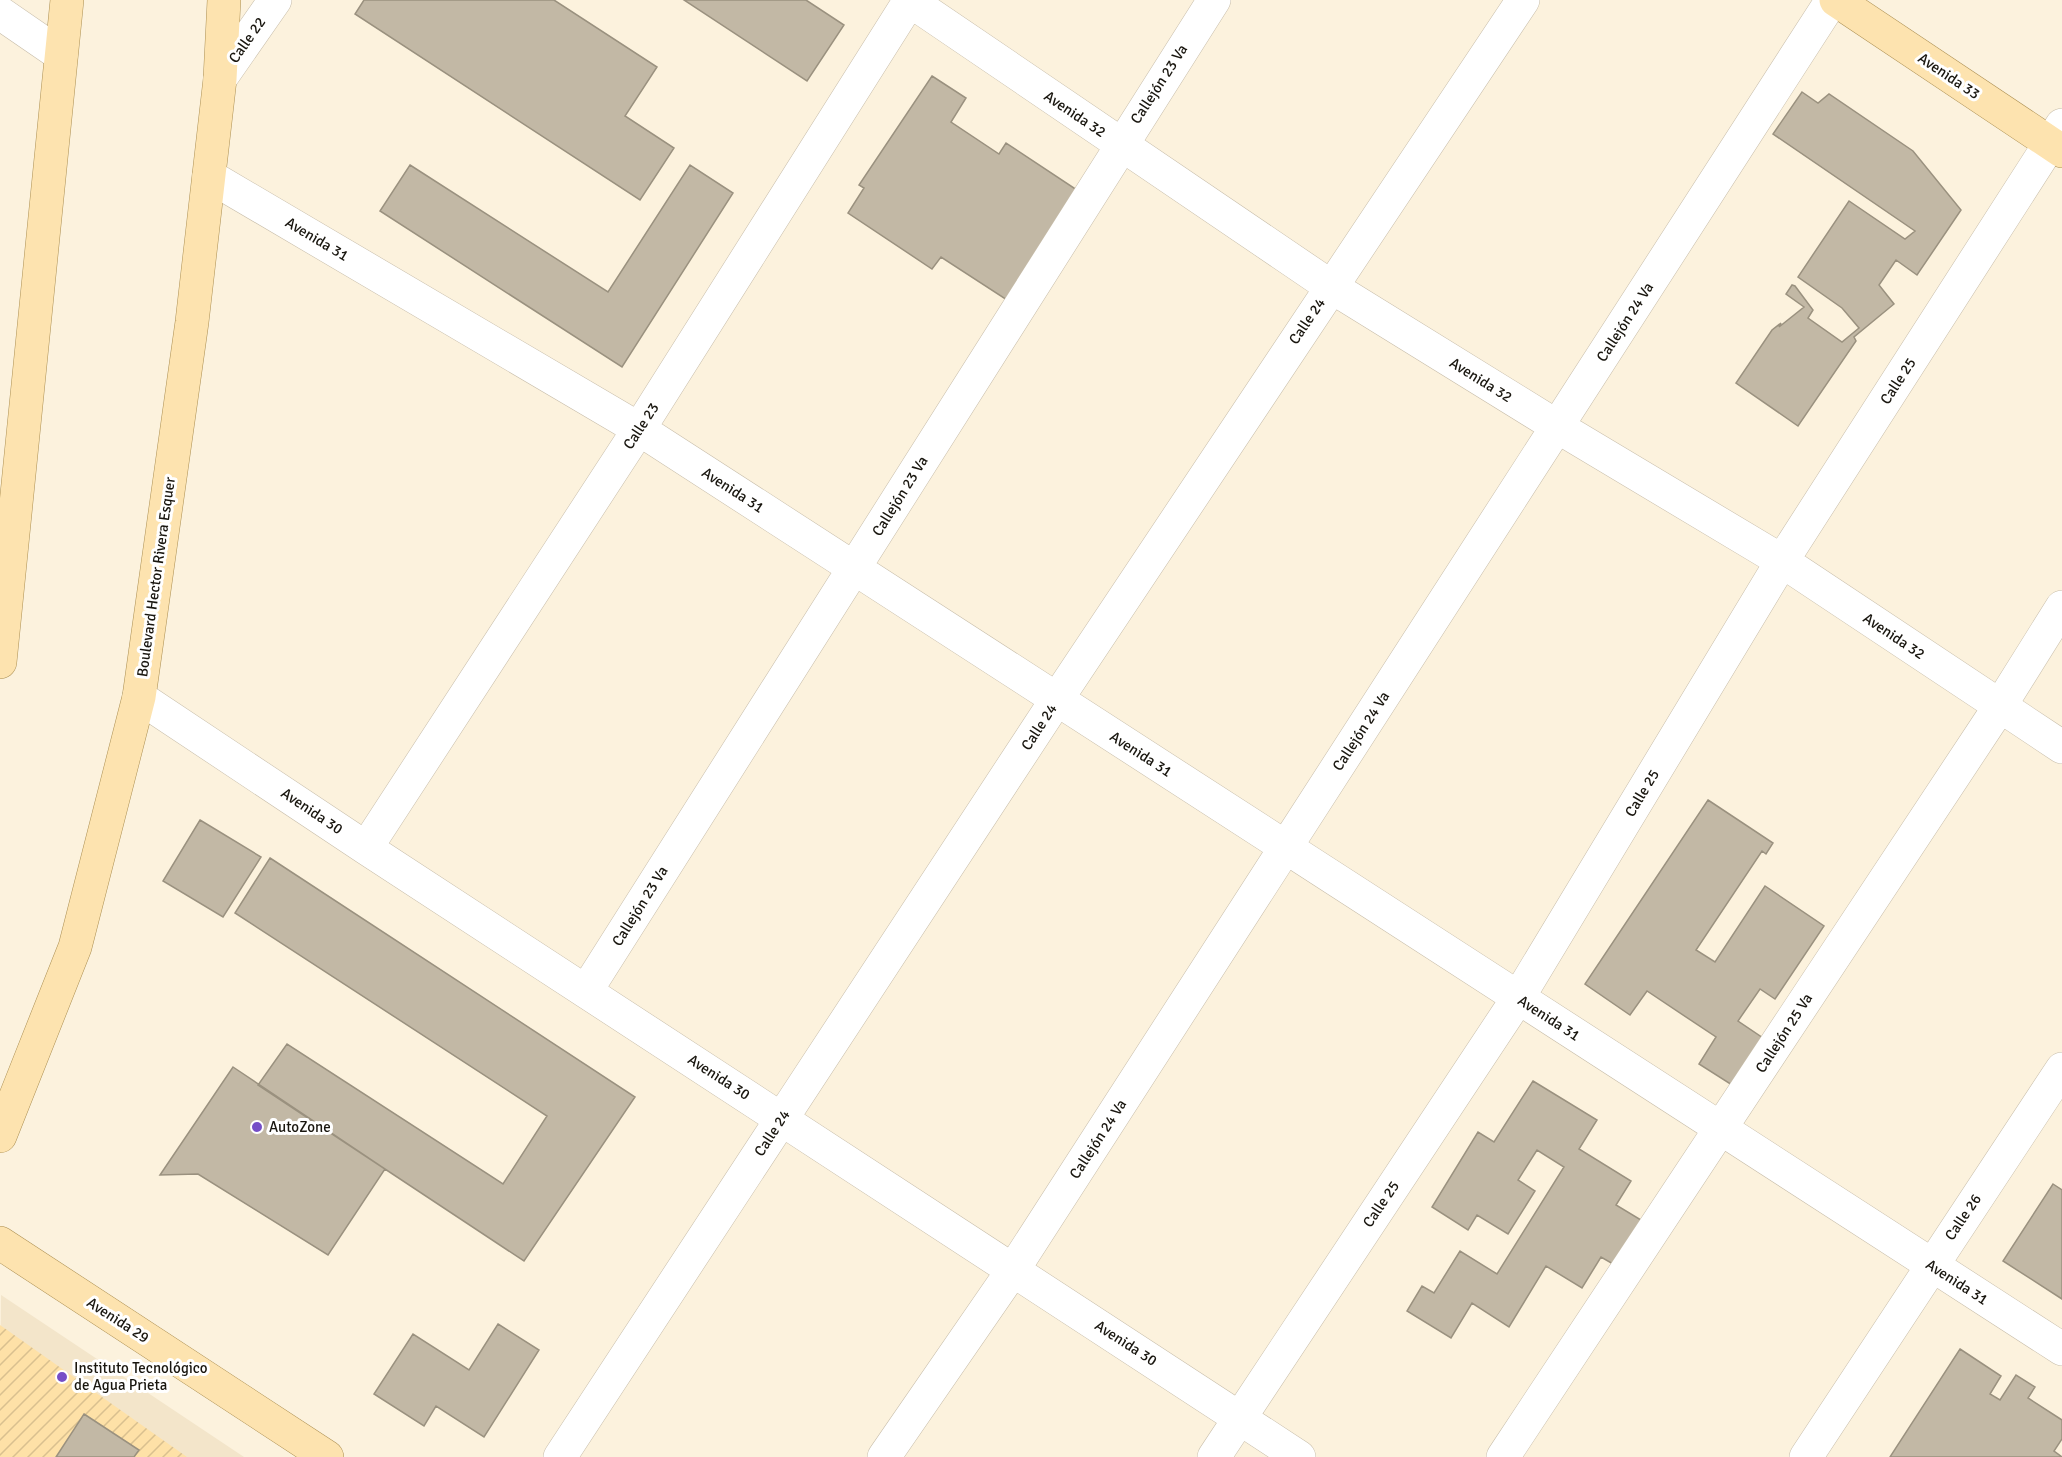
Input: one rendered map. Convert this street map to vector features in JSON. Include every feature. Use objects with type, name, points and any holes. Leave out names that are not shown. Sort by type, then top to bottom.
[{"type":"main road","points":[[0,662],[4,586],[67,0]]},
{"type":"main road","name":"Boulevard Hector Rivera Esquer","points":[[0,1136],[75,947],[139,697],[192,322],[220,80],[224,0]]},
{"type":"main road","name":"Avenida 33","points":[[1834,0],[2058,140]]},
{"type":"main road","name":"Avenida 29","points":[[0,1243],[327,1457]]},
{"type":"street","name":"Calle 22","points":[[220,80],[275,0]]},
{"type":"street","name":"Avenida 32","points":[[910,0],[1330,286],[1558,427],[1782,561],[2062,747]]},
{"type":"street","name":"Calle 23","points":[[366,848],[639,429],[910,0]]},
{"type":"street","name":"Callejón 23 Va","points":[[586,991],[1214,0]]},
{"type":"street","name":"Calle 24","points":[[560,1457],[1057,699],[1330,286],[1523,0]]},
{"type":"street","name":"Callejón 24 Va","points":[[884,1457],[1013,1270],[1834,0]]},
{"type":"street","points":[[0,13],[61,55]]},
{"type":"street","name":"Calle 25","points":[[1214,1457],[1518,998],[1782,561],[2058,140]]},
{"type":"street","name":"Avenida 31","points":[[209,176],[639,429],[1285,849],[2062,1349]]},
{"type":"street","name":"Callejón 25 Va","points":[[1503,1457],[2000,706],[2062,607]]},
{"type":"street","name":"Avenida 30","points":[[139,697],[366,848],[1299,1457]]},
{"type":"street","name":"Calle 26","points":[[1806,1457],[2062,1069]]},
{"type":"shaded area","name":"Instituto Tecnológico de Agua Prieta","points":[[1,1295],[244,1457],[0,1457]]},
{"type":"shaded area","name":"Instituto Tecnológico de Agua Prieta","points":[[0,1325],[187,1457],[0,1457]]},
{"type":"building","points":[[364,0],[554,0],[657,67],[625,116],[674,148],[640,200],[355,14]]},
{"type":"building","points":[[684,0],[806,0],[844,25],[807,81]]},
{"type":"building","points":[[932,76],[966,98],[951,122],[999,154],[1006,143],[1080,192],[1007,300],[941,257],[932,269],[848,213],[864,188],[859,185]]},
{"type":"building","points":[[1802,92],[1818,103],[1829,94],[1913,151],[1961,210],[1917,275],[1896,260],[1879,285],[1894,304],[1854,337],[1856,341],[1798,426],[1736,383],[1772,330],[1804,307],[1786,294],[1792,285],[1795,286],[1813,310],[1808,318],[1842,342],[1859,328],[1842,308],[1798,277],[1849,201],[1905,239],[1915,231],[1773,134]]},
{"type":"building","points":[[410,165],[608,292],[690,165],[733,193],[622,367],[380,211]]},
{"type":"building","points":[[1708,800],[1773,843],[1766,854],[1762,851],[1696,950],[1715,962],[1765,886],[1824,926],[1775,999],[1760,989],[1738,1021],[1763,1038],[1732,1085],[1699,1064],[1716,1037],[1647,991],[1630,1015],[1585,984]]},
{"type":"building","points":[[200,820],[261,857],[223,917],[163,881]]},
{"type":"building","points":[[270,858],[635,1097],[524,1261],[258,1085],[287,1044],[503,1184],[547,1116],[235,913]]},
{"type":"building","name":"AutoZone","points":[[233,1067],[385,1169],[328,1255],[198,1174],[160,1175]]},
{"type":"building","points":[[1533,1081],[1597,1120],[1579,1149],[1631,1181],[1616,1205],[1641,1220],[1613,1264],[1601,1257],[1582,1288],[1546,1266],[1509,1327],[1472,1303],[1451,1338],[1407,1311],[1422,1286],[1434,1293],[1460,1251],[1497,1274],[1564,1167],[1537,1150],[1518,1180],[1535,1191],[1508,1234],[1477,1215],[1468,1230],[1432,1207],[1478,1132],[1494,1142]]},
{"type":"building","points":[[2053,1184],[2062,1190],[2062,1299],[2003,1261]]},
{"type":"building","points":[[498,1324],[539,1350],[484,1437],[436,1406],[424,1426],[374,1394],[413,1334],[469,1370]]},
{"type":"building","points":[[1960,1349],[2001,1376],[1990,1394],[2000,1400],[2016,1375],[2035,1387],[2028,1398],[2062,1420],[2062,1439],[2054,1451],[2062,1457],[1890,1457]]},
{"type":"building","points":[[84,1414],[139,1450],[134,1457],[56,1457]]},
{"type":"place","name":"AutoZone","points":[[257,1127]]},
{"type":"place","name":"Instituto Tecnológico de Agua Prieta","points":[[62,1377]]}]
